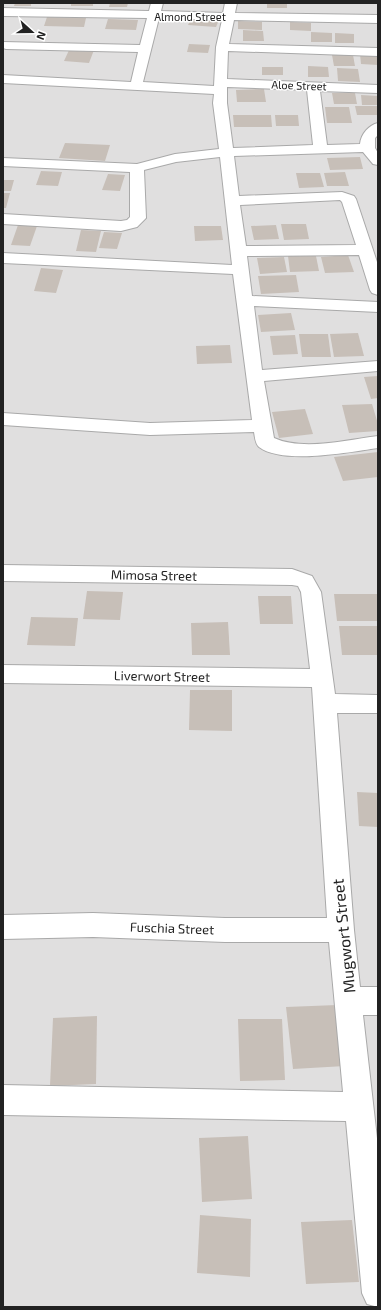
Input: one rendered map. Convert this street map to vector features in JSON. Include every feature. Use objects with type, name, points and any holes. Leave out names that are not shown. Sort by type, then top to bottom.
[{"type":"street","points":[[136,86],[157,3]]},
{"type":"street","points":[[230,9],[222,47],[220,87],[238,251],[254,376],[265,442],[278,448],[290,450],[306,450],[378,442]]},
{"type":"street","name":"Almond Street","points":[[3,12],[154,16],[230,9],[378,19]]},
{"type":"street","points":[[21,13],[4,48],[146,50]]},
{"type":"street","points":[[222,47],[378,52]]},
{"type":"street","name":"Aloe Street","points":[[3,79],[136,86],[313,86],[378,89]]},
{"type":"street","points":[[313,86],[320,149]]},
{"type":"street","points":[[378,127],[368,137],[367,148],[378,161]]},
{"type":"street","points":[[3,162],[137,168],[175,158],[226,152],[367,148]]},
{"type":"street","points":[[3,218],[121,226],[132,224],[138,218],[137,168]]},
{"type":"street","points":[[232,201],[342,196],[349,199],[352,202],[378,290]]},
{"type":"street","points":[[238,251],[365,250]]},
{"type":"street","points":[[3,258],[241,270]]},
{"type":"street","points":[[245,301],[378,307]]},
{"type":"street","points":[[254,376],[378,366]]},
{"type":"street","points":[[3,420],[150,429],[262,426]]},
{"type":"street","name":"Mimosa Street","points":[[3,573],[292,577],[305,581]]},
{"type":"street","name":"Mugwort Street","points":[[305,581],[311,592],[325,703],[342,930],[378,1293]]},
{"type":"street","name":"Liverwort Street","points":[[3,674],[321,678]]},
{"type":"street","points":[[325,703],[378,704]]},
{"type":"street","name":"Fuschia Street","points":[[3,927],[93,925],[225,930],[342,930]]},
{"type":"street","points":[[350,1001],[378,1001]]},
{"type":"street","points":[[3,1100],[359,1107]]},
{"type":"shaded area","points":[[3,3],[378,3],[378,1307],[3,1307]]},
{"type":"building","points":[[15,3],[31,3],[31,6],[14,6]]},
{"type":"building","points":[[71,3],[93,3],[93,6],[71,6]]},
{"type":"building","points":[[110,3],[128,3],[127,7],[109,7]]},
{"type":"building","points":[[267,3],[287,3],[287,8],[267,8]]},
{"type":"building","points":[[47,17],[86,18],[84,27],[44,26]]},
{"type":"building","points":[[191,18],[219,20],[216,27],[188,25]]},
{"type":"building","points":[[108,19],[138,20],[136,30],[105,29]]},
{"type":"building","points":[[238,21],[262,22],[262,30],[238,29]]},
{"type":"building","points":[[290,22],[311,23],[311,31],[290,30]]},
{"type":"building","points":[[243,30],[263,31],[264,41],[243,41]]},
{"type":"building","points":[[311,32],[332,33],[332,42],[311,42]]},
{"type":"building","points":[[335,33],[354,34],[354,43],[335,43]]},
{"type":"building","points":[[189,44],[210,45],[208,53],[187,52]]},
{"type":"building","points":[[70,48],[94,50],[89,63],[64,61]]},
{"type":"building","points":[[360,54],[378,55],[378,65],[361,64]]},
{"type":"building","points":[[332,55],[353,55],[355,66],[334,66]]},
{"type":"building","points":[[308,66],[328,67],[329,77],[308,77]]},
{"type":"building","points":[[262,67],[283,67],[283,75],[262,75]]},
{"type":"building","points":[[337,68],[358,69],[360,82],[338,81]]},
{"type":"building","points":[[264,89],[266,102],[237,102],[236,90]]},
{"type":"building","points":[[332,93],[355,93],[357,104],[334,104]]},
{"type":"building","points":[[361,95],[378,96],[378,105],[362,105]]},
{"type":"building","points":[[355,106],[378,106],[378,115],[357,115]]},
{"type":"building","points":[[325,107],[349,107],[352,123],[327,123]]},
{"type":"building","points":[[233,115],[271,115],[272,127],[234,127]]},
{"type":"building","points":[[275,115],[298,115],[299,126],[276,126]]},
{"type":"building","points":[[65,143],[110,145],[105,161],[59,158]]},
{"type":"building","points":[[360,157],[363,169],[330,170],[327,158]]},
{"type":"building","points":[[41,171],[62,172],[58,186],[36,185]]},
{"type":"building","points":[[345,172],[349,186],[327,186],[324,173]]},
{"type":"building","points":[[296,173],[320,173],[324,187],[299,188]]},
{"type":"building","points":[[108,174],[125,175],[120,191],[102,190]]},
{"type":"building","points":[[3,180],[14,180],[11,191],[3,191]]},
{"type":"building","points":[[3,193],[10,193],[6,208],[3,208]]},
{"type":"building","points":[[281,224],[306,224],[309,239],[284,240]]},
{"type":"building","points":[[18,225],[37,226],[30,246],[11,245]]},
{"type":"building","points":[[276,225],[279,239],[254,240],[251,226]]},
{"type":"building","points":[[194,226],[221,226],[223,240],[195,241]]},
{"type":"building","points":[[81,230],[101,231],[96,252],[76,251]]},
{"type":"building","points":[[104,232],[122,233],[117,249],[99,248]]},
{"type":"building","points":[[348,255],[354,272],[325,273],[321,257]]},
{"type":"building","points":[[288,256],[316,256],[319,271],[290,272]]},
{"type":"building","points":[[284,257],[287,272],[260,274],[257,258]]},
{"type":"building","points":[[41,268],[63,270],[56,293],[34,291]]},
{"type":"building","points":[[296,275],[299,292],[261,294],[258,276]]},
{"type":"building","points":[[291,313],[295,330],[261,332],[258,315]]},
{"type":"building","points":[[358,333],[364,356],[334,357],[330,334]]},
{"type":"building","points":[[299,334],[328,334],[331,357],[302,357]]},
{"type":"building","points":[[295,335],[298,354],[273,355],[270,336]]},
{"type":"building","points":[[230,345],[232,363],[197,364],[196,346]]},
{"type":"building","points":[[378,376],[378,398],[371,399],[364,377]]},
{"type":"building","points":[[372,404],[378,424],[378,431],[349,433],[342,405]]},
{"type":"building","points":[[305,409],[313,434],[279,438],[272,412]]},
{"type":"building","points":[[378,452],[378,477],[343,481],[334,457]]},
{"type":"building","points":[[87,591],[123,592],[120,620],[83,619]]},
{"type":"building","points":[[334,594],[378,594],[378,621],[337,621]]},
{"type":"building","points":[[258,596],[291,596],[293,624],[260,624]]},
{"type":"building","points":[[31,617],[78,618],[75,646],[27,645]]},
{"type":"building","points":[[228,622],[230,655],[192,655],[191,623]]},
{"type":"building","points":[[339,626],[378,626],[378,655],[342,655]]},
{"type":"building","points":[[190,690],[232,690],[232,731],[189,730]]},
{"type":"building","points":[[357,792],[378,793],[378,827],[359,826]]},
{"type":"building","points":[[337,1005],[345,1066],[293,1069],[286,1007]]},
{"type":"building","points":[[97,1016],[96,1084],[50,1086],[53,1018]]},
{"type":"building","points":[[238,1019],[282,1019],[285,1080],[240,1081]]},
{"type":"building","points":[[248,1136],[252,1199],[202,1202],[199,1138]]},
{"type":"building","points":[[200,1215],[251,1219],[250,1277],[197,1273]]},
{"type":"building","points":[[352,1220],[359,1282],[306,1284],[301,1222]]}]
